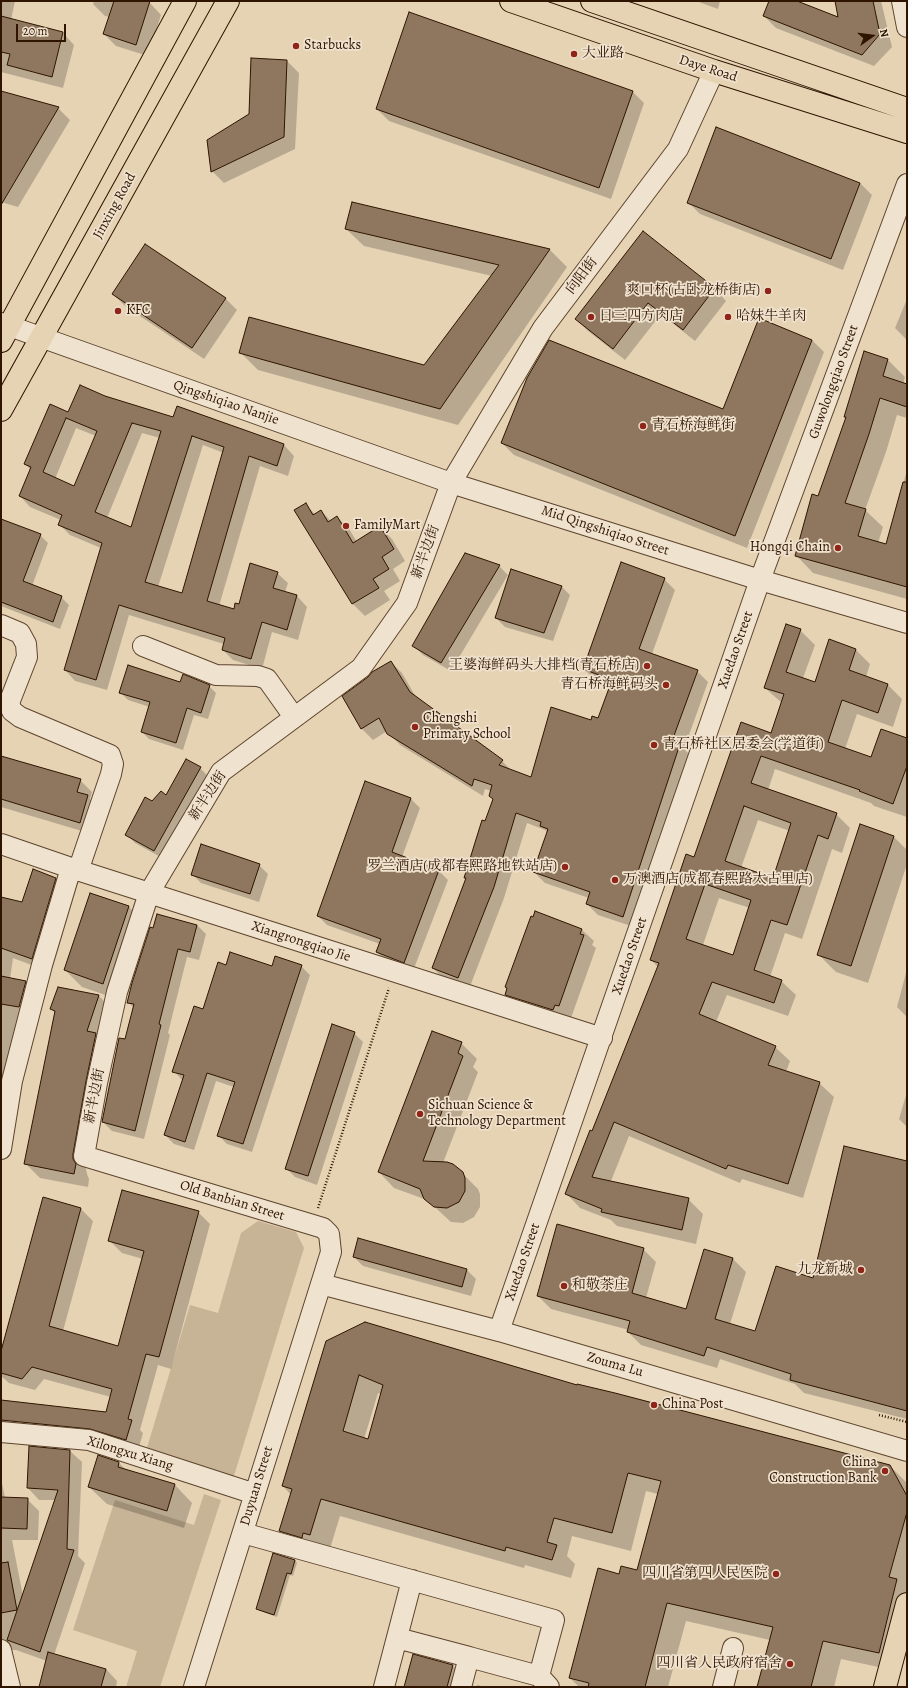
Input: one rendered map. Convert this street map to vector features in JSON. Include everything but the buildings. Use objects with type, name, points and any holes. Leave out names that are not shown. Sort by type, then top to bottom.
[{"type":"main road","points":[[4,330],[185,1]]},
{"type":"main road","name":"Jinxing Road","points":[[1,410],[228,1]]},
{"type":"main road","name":"Daye Road","points":[[511,1],[714,71],[907,132]]},
{"type":"main road","name":"Daye Road","points":[[592,1],[907,109]]},
{"type":"main road","points":[[885,1687],[907,1604]]},
{"type":"street","points":[[902,1],[907,27]]},
{"type":"street","name":"向阳街","points":[[451,482],[543,328],[678,149],[714,71]]},
{"type":"street","name":"Guwolongqiao Street","points":[[760,580],[907,184]]},
{"type":"street","name":"Qingshiqiao Nanjie","points":[[4,330],[41,338],[451,482]]},
{"type":"street","name":"Mid Qingshiqiao Street","points":[[451,482],[760,580],[907,624]]},
{"type":"street","name":"新半边街","points":[[84,1156],[97,1082],[117,992],[149,893],[221,772],[361,668],[407,603],[451,482]]},
{"type":"street","name":"Xuedao Street","points":[[499,1331],[760,580]]},
{"type":"street","points":[[1,625],[20,633],[26,644],[26,657],[9,703],[12,711],[20,717],[110,755],[113,764],[111,774],[74,870],[42,965],[12,1081],[1,1149]]},
{"type":"street","points":[[143,646],[216,675],[258,676],[267,679],[294,717]]},
{"type":"street","name":"Xiangrongqiao Jie","points":[[1,844],[74,870],[602,1038]]},
{"type":"street","name":"Old Banbian Street","points":[[84,1156],[323,1228],[329,1234],[331,1252],[321,1284]]},
{"type":"street","name":"Zouma Lu","points":[[321,1284],[499,1331],[907,1451]]},
{"type":"street","name":"Duyuan Street","points":[[194,1687],[321,1284]]},
{"type":"street","name":"Xilongxu Xiang","points":[[1,1432],[89,1440],[255,1494]]},
{"type":"street","points":[[243,1533],[554,1620],[544,1681],[469,1657],[397,1638]]},
{"type":"street","points":[[384,1687],[412,1580]]},
{"type":"street","points":[[723,1687],[733,1648]]},
{"type":"street","points":[[1,1650],[10,1687]]},
{"type":"street","points":[[461,1687],[469,1657]]},
{"type":"path","points":[[312,1225],[394,972]]},
{"type":"path","points":[[880,1414],[907,1422]]},
{"type":"shaded area","points":[[258,1221],[296,1232],[304,1248],[233,1479],[146,1451],[190,1305],[218,1313],[241,1233]]},
{"type":"shaded area","points":[[204,1494],[221,1500],[160,1687],[126,1687],[137,1651],[73,1630],[115,1500],[194,1525]]},
{"type":"place","name":"Starbucks","points":[[296,46]]},
{"type":"place","name":"大业路","points":[[574,54]]},
{"type":"place","name":"爽口杯(古卧龙桥街店)","points":[[768,291]]},
{"type":"place","name":"KFC","points":[[118,311]]},
{"type":"place","name":"日三四方肉店","points":[[591,317]]},
{"type":"place","name":"哈妹牛羊肉","points":[[728,317]]},
{"type":"place","name":"青石桥海鲜街","points":[[643,426]]},
{"type":"place","name":"FamilyMart","points":[[346,526]]},
{"type":"place","name":"Hongqi Chain","points":[[838,548]]},
{"type":"place","name":"王婆海鲜码头大排档(青石桥店)","points":[[647,666]]},
{"type":"place","name":"青石桥海鲜码头","points":[[666,685]]},
{"type":"place","name":"Chengshi Primary School","points":[[415,727]]},
{"type":"place","name":"青石桥社区居委会(学道街)","points":[[654,745]]},
{"type":"place","name":"罗兰酒店(成都春熙路地铁站店)","points":[[565,867]]},
{"type":"place","name":"万澳酒店(成都春熙路太古里店)","points":[[615,880]]},
{"type":"place","name":"Sichuan Science & Technology Department","points":[[420,1114]]},
{"type":"place","name":"九龙新城","points":[[861,1270]]},
{"type":"place","name":"和敬茶庄","points":[[564,1286]]},
{"type":"place","name":"China Post","points":[[654,1405]]},
{"type":"place","name":"China Construction Bank","points":[[885,1471]]},
{"type":"place","name":"四川省第四人民医院","points":[[776,1574]]},
{"type":"place","name":"四川省人民政府宿舍","points":[[790,1664]]}]
